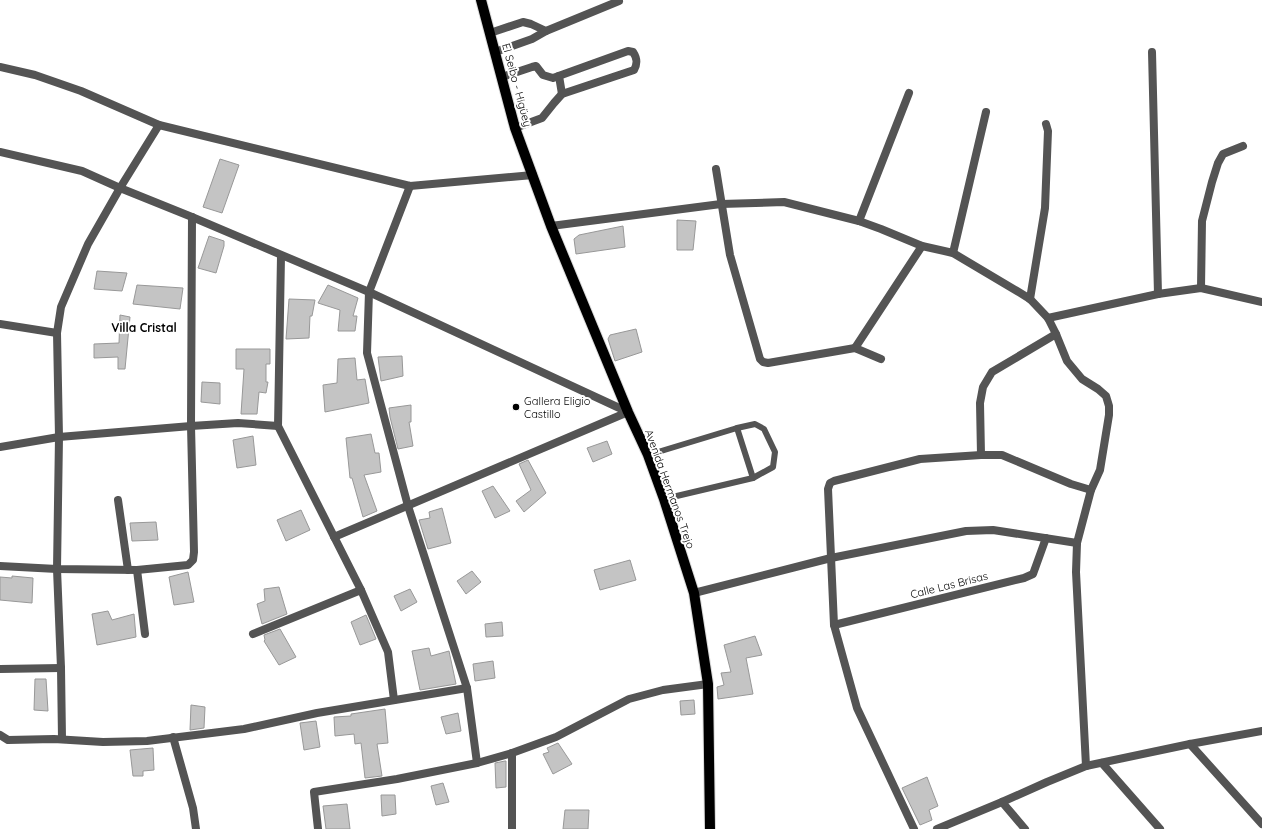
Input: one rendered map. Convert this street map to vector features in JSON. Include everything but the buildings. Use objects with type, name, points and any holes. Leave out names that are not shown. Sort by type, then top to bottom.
[{"type":"main road","name":"El Seibo - Higüey","points":[[481,0],[515,128],[533,175]]},
{"type":"main road","name":"Avenida Hermanos Trejo","points":[[533,175],[551,226],[628,412],[648,455],[664,499],[694,593],[708,684],[710,829]]},
{"type":"street","points":[[495,52],[532,39],[546,31],[619,1]]},
{"type":"street","points":[[490,33],[523,22],[546,31]]},
{"type":"street","points":[[502,77],[532,66],[536,66],[543,75],[552,78],[628,51],[633,52],[636,57],[637,65],[634,70],[562,94],[542,118],[515,128]]},
{"type":"street","points":[[1152,52],[1158,294]]},
{"type":"street","points":[[0,67],[35,75],[81,91],[159,125],[410,186],[533,175]]},
{"type":"street","points":[[559,76],[562,94]]},
{"type":"street","points":[[859,221],[909,93]]},
{"type":"street","points":[[953,253],[986,112]]},
{"type":"street","points":[[1030,299],[1045,208],[1048,131],[1046,124]]},
{"type":"street","points":[[62,739],[58,570],[59,437],[57,333],[61,307],[85,251],[120,188],[159,125]]},
{"type":"street","points":[[1201,288],[1202,221],[1212,182],[1218,163],[1223,154],[1243,146]]},
{"type":"street","points":[[0,152],[82,170],[120,188],[369,292],[628,412]]},
{"type":"street","points":[[716,169],[730,255],[760,359],[763,362],[768,363],[855,348],[880,359]]},
{"type":"street","points":[[410,186],[369,292],[368,353],[408,506],[467,688],[477,763]]},
{"type":"street","points":[[551,226],[721,204],[784,202],[859,221],[922,246],[953,253],[1030,299],[1048,318],[1067,361],[1082,380],[1098,389],[1106,396],[1109,406],[1100,470],[1091,490],[1077,543],[1076,572],[1086,766]]},
{"type":"street","points":[[0,566],[58,570],[137,570],[188,565],[193,560],[191,426],[192,217]]},
{"type":"street","points":[[855,348],[922,246]]},
{"type":"street","points":[[281,256],[278,426],[361,590],[388,652],[394,700]]},
{"type":"street","points":[[1048,318],[1158,294],[1201,288],[1262,302]]},
{"type":"street","points":[[0,324],[57,333]]},
{"type":"street","points":[[981,455],[980,403],[983,387],[992,372],[1056,334]]},
{"type":"street","points":[[334,537],[628,412]]},
{"type":"street","points":[[0,447],[59,437],[191,426],[238,423],[278,426]]},
{"type":"street","points":[[914,829],[857,708],[834,625],[828,489],[830,483],[834,480],[920,459],[1002,455],[1071,484],[1091,490]]},
{"type":"street","points":[[118,500],[128,570]]},
{"type":"street","points":[[694,593],[831,558],[966,531],[994,530],[1077,543]]},
{"type":"street","name":"Calle Las Brisas","points":[[834,625],[1024,578],[1033,574],[1046,538]]},
{"type":"street","points":[[137,570],[145,634]]},
{"type":"street","points":[[253,634],[361,590]]},
{"type":"street","points":[[0,669],[61,668]]},
{"type":"street","points":[[318,829],[314,792],[397,779],[477,763],[512,753],[556,737],[629,699],[663,690],[708,684]]},
{"type":"street","points":[[0,735],[8,740],[62,739],[110,742],[147,741],[244,730],[317,713],[467,688]]},
{"type":"street","points":[[937,829],[1086,766],[1190,744],[1262,731]]},
{"type":"street","points":[[173,737],[193,808],[196,829]]},
{"type":"street","points":[[1190,744],[1262,824]]},
{"type":"street","points":[[512,753],[512,829]]},
{"type":"street","points":[[1102,763],[1160,829]]},
{"type":"street","points":[[1002,802],[1026,829]]},
{"type":"lane","points":[[648,455],[755,424],[764,429],[775,452],[773,467],[753,478],[664,499]]},
{"type":"lane","points":[[737,428],[753,478]]},
{"type":"place","name":"Gallera Eligio Castillo","points":[[516,407]]},
{"type":"district","name":"Villa Cristal","points":[[144,327]]}]
